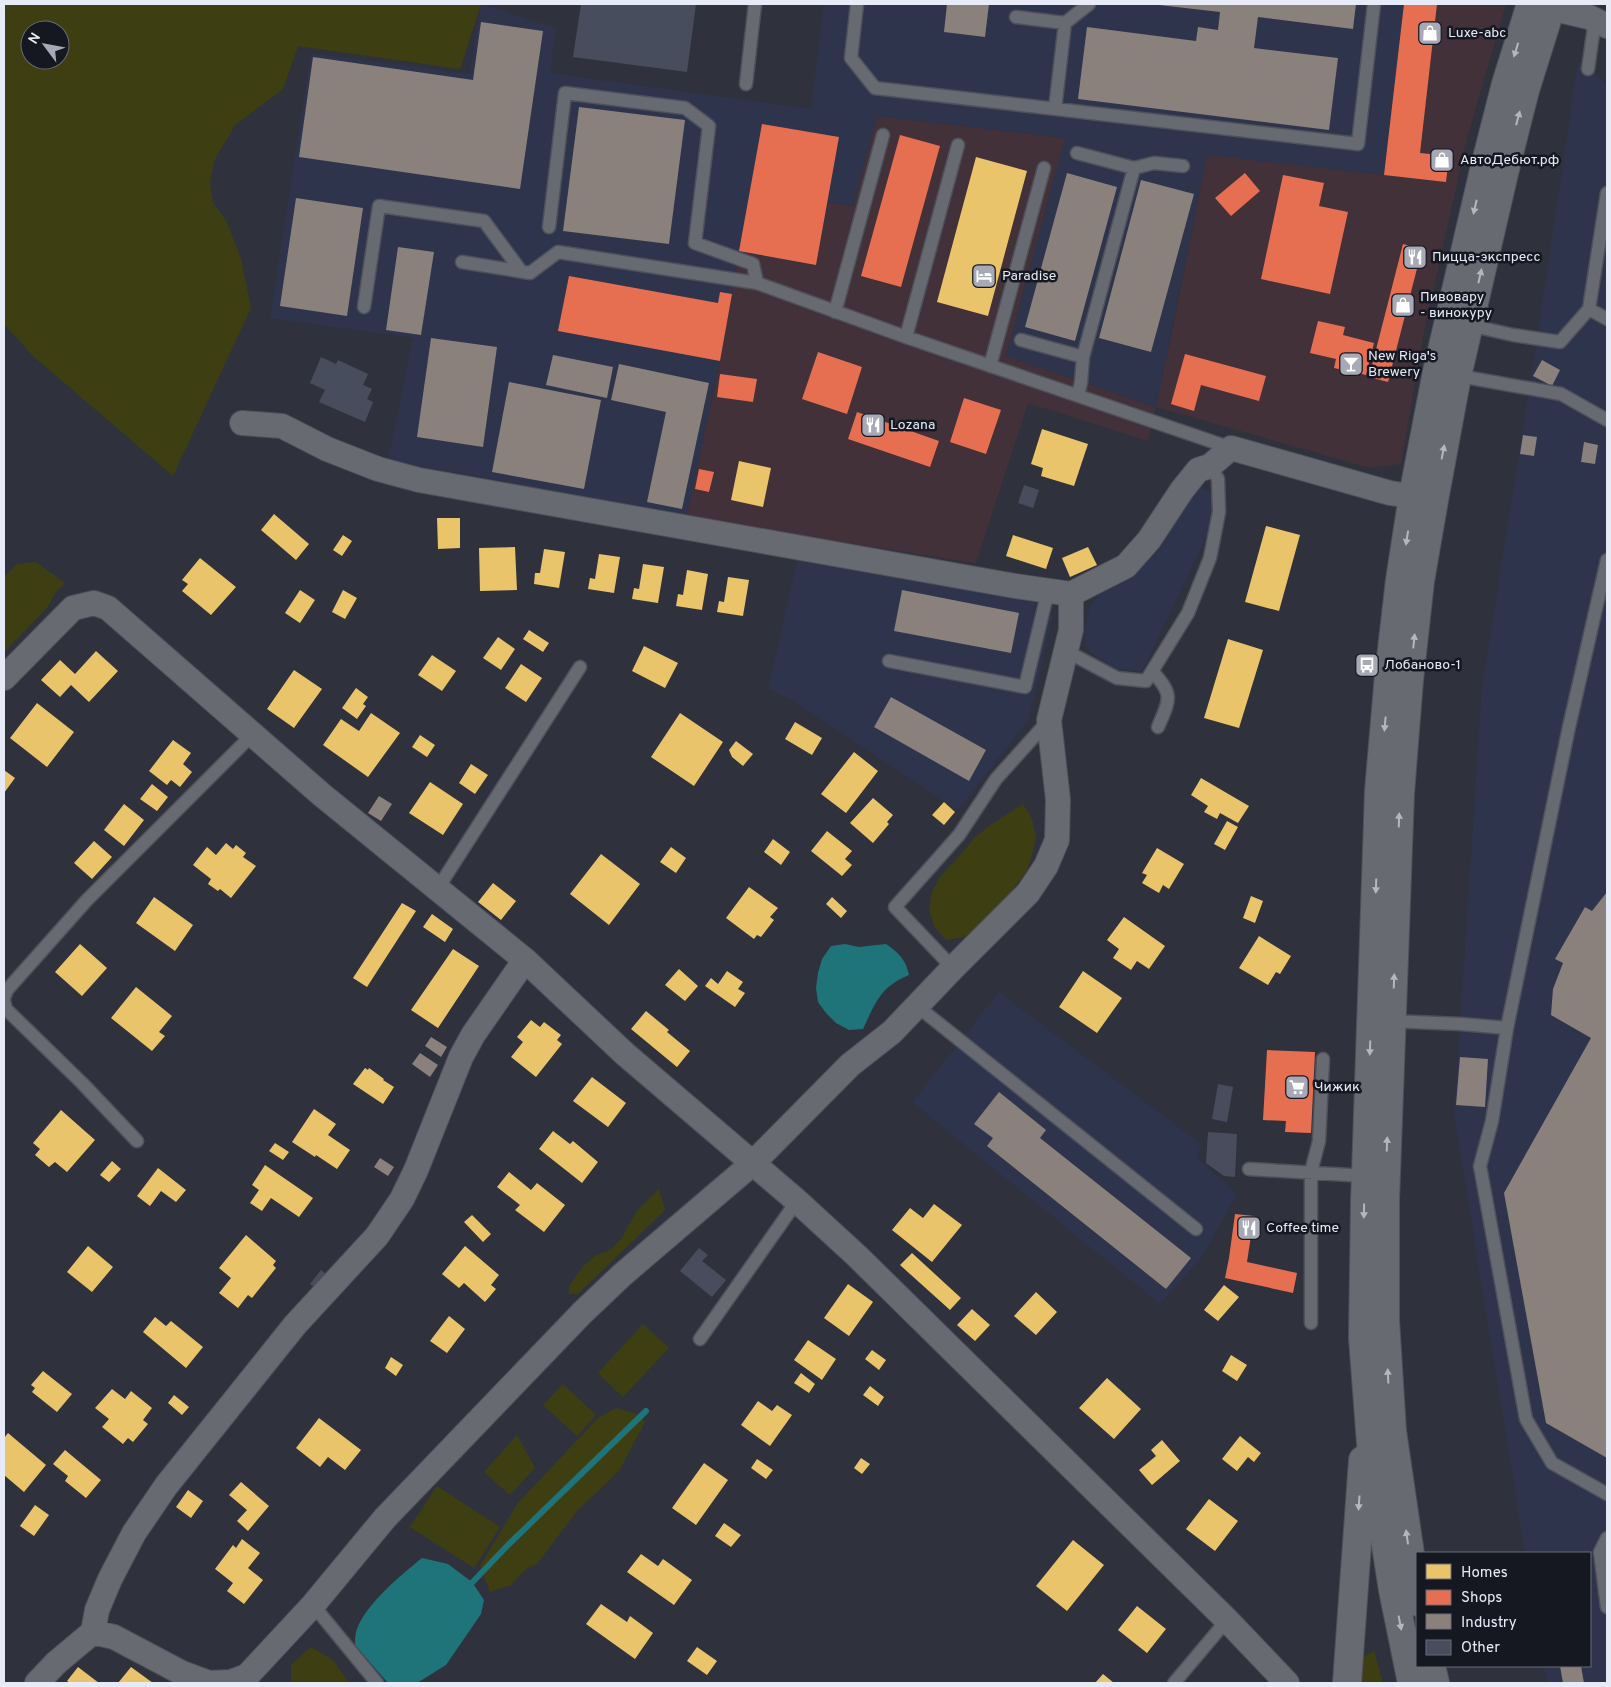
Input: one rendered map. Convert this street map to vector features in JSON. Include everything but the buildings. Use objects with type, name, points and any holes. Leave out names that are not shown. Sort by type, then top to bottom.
[{"type":"main road","points":[[1447,374],[1469,325],[1525,90],[1541,5]]},
{"type":"main road","points":[[1412,1683],[1408,1592],[1392,1431],[1385,1320],[1379,791],[1400,580],[1424,498],[1487,156],[1506,84],[1541,5]]},
{"type":"main road","points":[[1382,1021],[1366,1176],[1363,1338],[1372,1456],[1408,1592]]},
{"type":"main road","points":[[1347,1683],[1359,1500],[1368,1402]]},
{"type":"main road","points":[[1353,1603],[1373,1595],[1408,1592]]},
{"type":"main road","points":[[1431,1667],[1435,1683]]},
{"type":"street","points":[[1541,5],[1597,17]]},
{"type":"street","points":[[242,423],[282,426],[327,448],[378,469],[419,480],[1059,593],[1126,566],[1149,540],[1182,490],[1198,470],[1210,466],[1231,448],[1390,493],[1424,498]]},
{"type":"street","points":[[93,1632],[114,1637],[182,1673],[210,1683],[231,1682],[247,1676],[313,1605],[385,1518],[582,1313],[622,1275],[753,1163],[850,1064],[892,1032],[1028,893],[1046,866],[1058,840],[1058,800],[1049,720],[1071,630],[1059,593]]},
{"type":"street","points":[[4,678],[73,608],[94,603],[108,608],[120,617],[252,735],[395,855],[525,960],[625,1054],[797,1201],[857,1256],[1227,1620],[1287,1683]]},
{"type":"street","points":[[37,1683],[56,1663],[93,1632],[97,1610],[110,1579],[134,1533],[166,1486],[295,1325],[377,1236],[402,1199],[416,1170],[461,1057],[473,1035],[525,960]]},
{"type":"lane","points":[[746,84],[755,4]]},
{"type":"lane","points":[[857,4],[851,58],[875,88],[1358,144],[1374,4]]},
{"type":"lane","points":[[1054,109],[1065,23],[1089,4]]},
{"type":"lane","points":[[1016,17],[1065,23]]},
{"type":"lane","points":[[1588,69],[1597,17]]},
{"type":"lane","points":[[548,227],[565,93],[686,108],[709,126],[695,243],[753,264],[756,283]]},
{"type":"lane","points":[[835,312],[883,135]]},
{"type":"lane","points":[[906,338],[958,145]]},
{"type":"lane","points":[[1077,153],[1134,168],[1154,163],[1183,166]]},
{"type":"lane","points":[[990,366],[1044,168]]},
{"type":"lane","points":[[1078,396],[1083,357],[1134,168]]},
{"type":"lane","points":[[1469,325],[1513,335],[1560,342],[1589,309],[1607,193]]},
{"type":"lane","points":[[364,307],[379,206],[484,221],[520,271]]},
{"type":"lane","points":[[462,262],[530,273],[558,252],[756,283],[906,338],[1231,448]]},
{"type":"lane","points":[[1589,309],[1607,319]]},
{"type":"lane","points":[[1021,340],[1083,357]]},
{"type":"lane","points":[[1447,374],[1561,394],[1607,420]]},
{"type":"lane","points":[[1066,651],[1117,678],[1146,681],[1188,614],[1210,558],[1219,512],[1218,479],[1210,466]]},
{"type":"lane","points":[[1607,560],[1569,726],[1506,1028],[1492,1121],[1480,1166],[1526,1419],[1552,1463],[1607,1494]]},
{"type":"lane","points":[[889,661],[1025,687],[1059,593]]},
{"type":"lane","points":[[438,888],[580,667]]},
{"type":"lane","points":[[1152,671],[1165,685],[1168,703],[1158,727]]},
{"type":"lane","points":[[953,968],[895,907],[959,834],[996,779],[1049,720]]},
{"type":"lane","points":[[137,1141],[82,1083],[6,1008],[4,999],[7,990],[88,900],[252,735]]},
{"type":"lane","points":[[917,1006],[1196,1229]]},
{"type":"lane","points":[[1382,1021],[1506,1028]]},
{"type":"lane","points":[[1311,1323],[1311,1172],[1319,1141],[1324,1059]]},
{"type":"lane","points":[[1249,1169],[1366,1176]]},
{"type":"lane","points":[[700,1339],[797,1201]]},
{"type":"lane","points":[[1607,1538],[1600,1552],[1607,1607]]},
{"type":"lane","points":[[313,1605],[377,1683]]},
{"type":"lane","points":[[1174,1683],[1227,1620]]},
{"type":"shaded area","points":[[4,4],[481,4],[460,69],[298,46],[283,89],[235,125],[214,161],[210,182],[213,203],[226,220],[241,259],[251,308],[173,476],[34,357],[4,324]]},
{"type":"shaded area","points":[[481,4],[556,28],[550,73],[811,109],[824,4],[1404,4],[1384,175],[1207,155],[1156,407],[1006,356],[1065,138],[877,116],[853,206],[828,202],[816,265],[739,252],[720,361],[687,515],[388,460],[413,338],[270,318],[311,53],[470,74]]},
{"type":"shaded area","points":[[1404,4],[1506,4],[1467,138],[1423,337],[1401,464],[1370,468],[1156,407],[1207,154],[1384,175]]},
{"type":"shaded area","points":[[1578,61],[1607,85],[1607,1683],[1547,1683],[1544,1667],[1591,1667],[1591,1552],[1525,1552],[1454,1114],[1482,687],[1535,353]]},
{"type":"shaded area","points":[[877,116],[1065,138],[1006,356],[1156,407],[1148,441],[1028,403],[976,563],[808,537],[687,515],[720,361],[739,251],[816,265],[828,202],[853,206]]},
{"type":"shaded area","points":[[1195,485],[1213,493],[1208,534],[1142,671],[1117,669],[1093,655],[1085,644],[1085,629],[1090,606],[1101,592],[1125,578],[1159,551]]},
{"type":"shaded area","points":[[797,561],[1035,602],[1034,612],[1053,616],[1029,719],[958,810],[794,701],[768,689]]},
{"type":"shaded area","points":[[36,562],[65,583],[56,592],[47,608],[4,652],[4,577],[17,564]]},
{"type":"shaded area","points":[[1023,804],[1032,819],[1036,837],[1026,872],[1004,901],[990,913],[979,927],[964,937],[946,940],[934,926],[929,909],[932,892],[939,878],[974,838]]},
{"type":"shaded area","points":[[845,944],[859,947],[886,944],[901,957],[909,975],[885,990],[863,1029],[849,1030],[836,1023],[818,1002],[816,988],[822,959],[831,946]]},
{"type":"shaded area","points":[[999,992],[1201,1144],[1197,1157],[1237,1194],[1202,1257],[1160,1304],[912,1102]]},
{"type":"shaded area","points":[[659,1189],[665,1210],[578,1294],[569,1294],[569,1286],[583,1266],[595,1256],[610,1250],[621,1239],[637,1211]]},
{"type":"shaded area","points":[[643,1324],[669,1348],[623,1397],[598,1373]]},
{"type":"shaded area","points":[[563,1384],[596,1415],[577,1436],[543,1405]]},
{"type":"shaded area","points":[[616,1408],[637,1414],[645,1422],[619,1471],[577,1511],[537,1564],[526,1569],[511,1585],[490,1592],[480,1566],[518,1503],[598,1418]]},
{"type":"shaded area","points":[[517,1435],[535,1468],[510,1495],[484,1472]]},
{"type":"shaded area","points":[[437,1486],[500,1527],[474,1568],[410,1527]]},
{"type":"shaded area","points":[[422,1558],[448,1564],[472,1582],[484,1600],[481,1614],[446,1665],[417,1683],[388,1683],[355,1645],[356,1631],[376,1600]]},
{"type":"shaded area","points":[[311,1647],[333,1660],[349,1683],[291,1683],[291,1665]]},
{"type":"shaded area","points":[[1374,1651],[1383,1683],[1362,1683],[1361,1658]]},
{"type":"waterway","points":[[467,1588],[507,1546],[646,1411]]},
{"type":"place","name":"Luxe-abc","points":[[1430,33]]},
{"type":"place","name":"АвтоДебют.рф","points":[[1442,160]]},
{"type":"place","name":"Пицца-экспресс","points":[[1415,257]]},
{"type":"place","name":"Paradise","points":[[984,276]]},
{"type":"place","name":"Пивовару - винокуру","points":[[1403,305]]},
{"type":"place","name":"New Riga's Brewery","points":[[1351,364]]},
{"type":"place","name":"Lozana","points":[[873,425]]},
{"type":"place","name":"Лобаново-1","points":[[1367,665]]},
{"type":"place","name":"Чижик","points":[[1297,1087]]},
{"type":"place","name":"Coffee time","points":[[1249,1228]]}]
